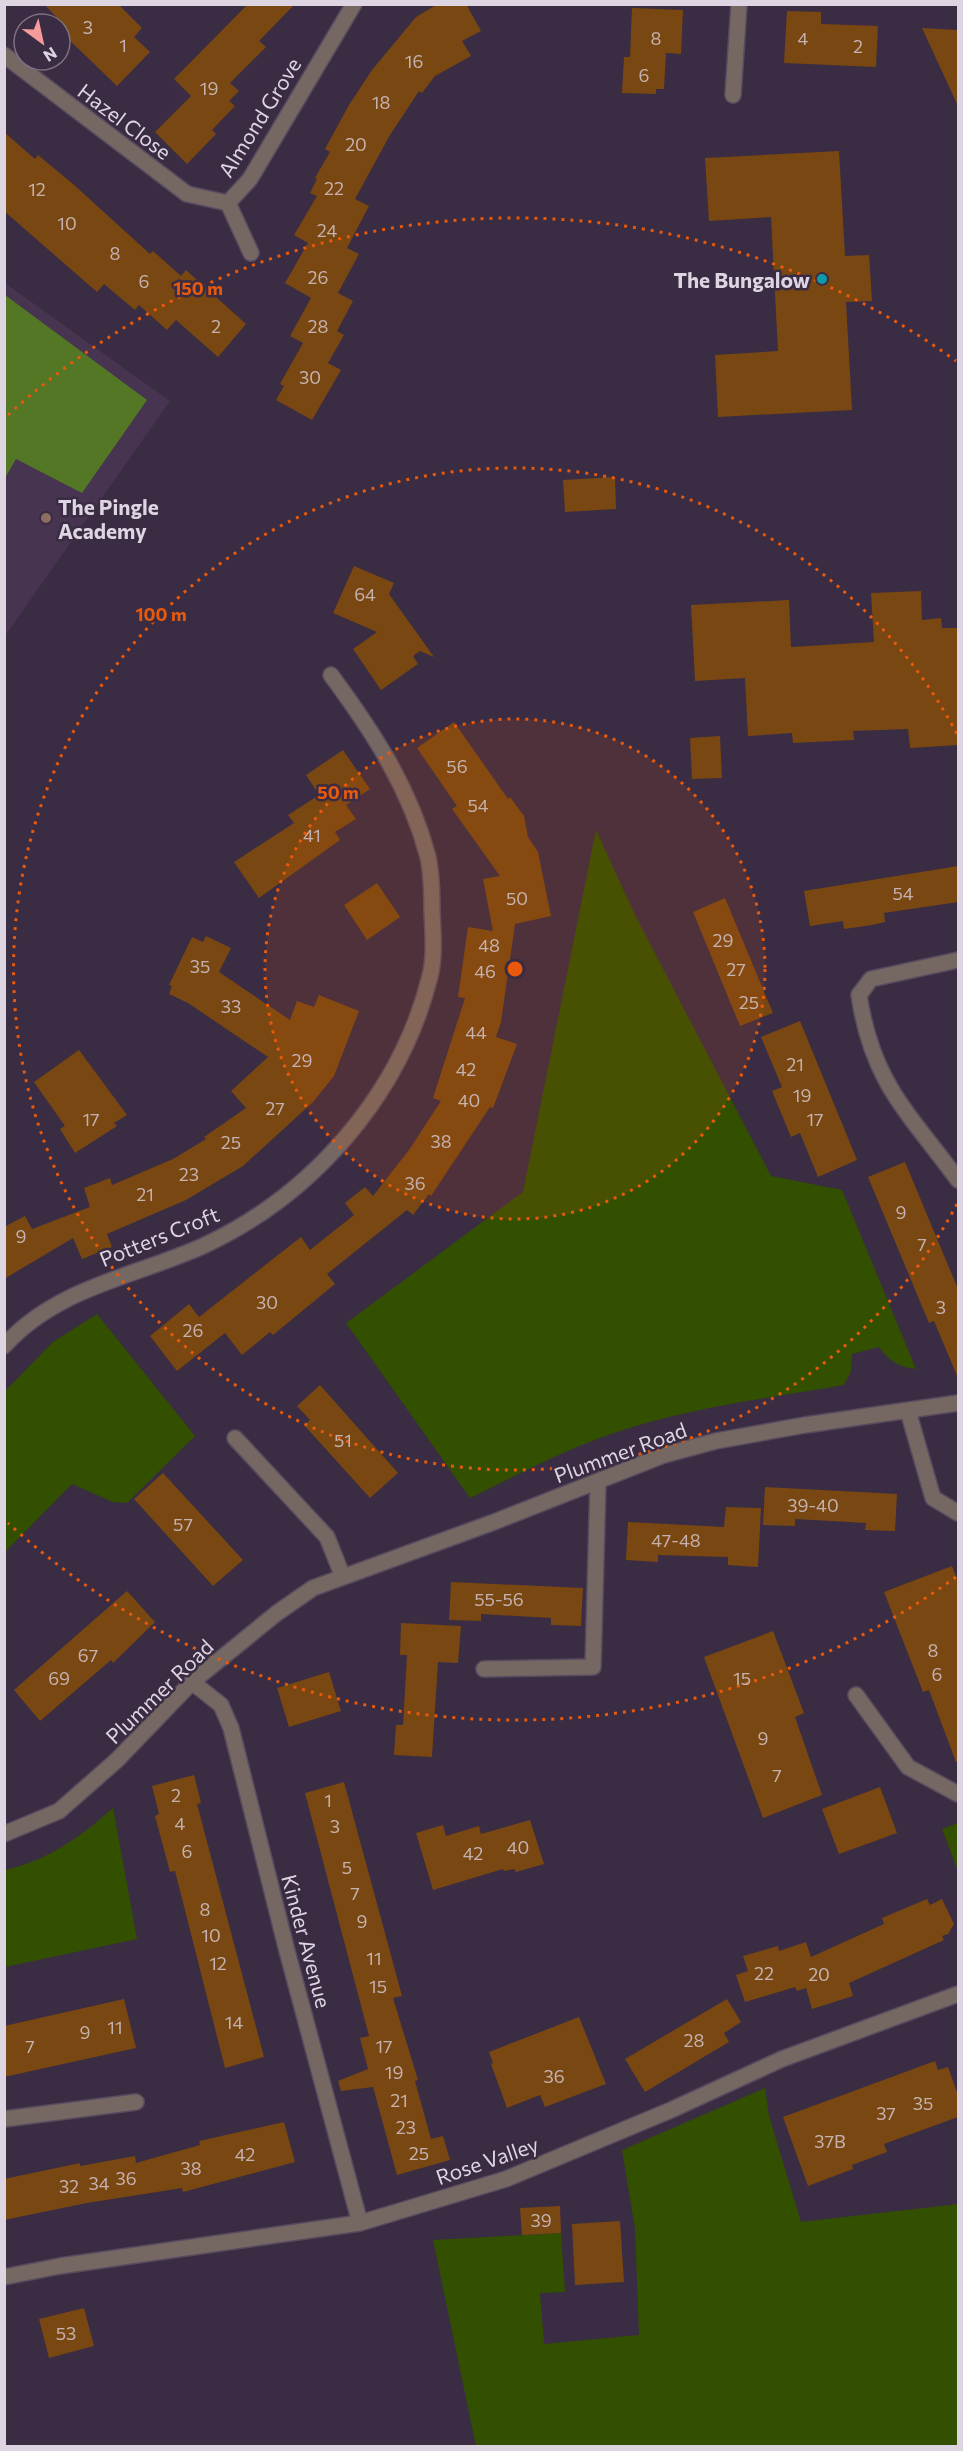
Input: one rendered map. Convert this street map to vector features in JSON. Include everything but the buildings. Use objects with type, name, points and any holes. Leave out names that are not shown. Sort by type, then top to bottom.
[{"type":"street","name":"Almond Grove","points":[[251,253],[228,203],[250,179],[354,4]]},
{"type":"street","points":[[733,95],[739,4]]},
{"type":"street","name":"Hazel Close","points":[[4,55],[187,194],[228,203]]},
{"type":"street","name":"Potters Croft","points":[[4,1346],[19,1330],[56,1304],[98,1283],[203,1245],[257,1216],[310,1175],[356,1126],[385,1086],[408,1043],[431,974],[432,914],[428,859],[415,816],[376,737],[332,675]]},
{"type":"street","points":[[958,960],[871,979],[859,995],[873,1057],[887,1086],[904,1112],[958,1180]]},
{"type":"street","name":"Plummer Road","points":[[4,1834],[58,1811],[117,1760],[192,1682],[277,1613],[313,1588],[664,1455],[716,1441],[805,1425],[958,1403]]},
{"type":"street","points":[[908,1412],[933,1498],[958,1513]]},
{"type":"street","points":[[235,1438],[327,1537],[343,1577]]},
{"type":"street","points":[[484,1669],[593,1667],[598,1481]]},
{"type":"street","name":"Kinder Avenue","points":[[192,1682],[220,1705],[231,1728],[287,1951],[360,2223]]},
{"type":"street","points":[[856,1695],[908,1767],[958,1794]]},
{"type":"street","name":"Rose Valley","points":[[4,2277],[60,2266],[360,2223],[506,2179],[671,2110],[783,2059],[958,1994]]},
{"type":"street","points":[[4,2119],[136,2102]]},
{"type":"shaded area","name":"The Pingle Academy","points":[[5,283],[170,401],[5,636]]},
{"type":"green space","points":[[5,295],[147,400],[82,493],[16,459],[5,478]]},
{"type":"green space","points":[[596,830],[635,915],[771,1176],[842,1190],[916,1369],[904,1367],[895,1362],[879,1347],[852,1354],[851,1371],[844,1385],[731,1404],[620,1431],[582,1445],[470,1498],[346,1323],[523,1192]]},
{"type":"green space","points":[[97,1314],[195,1436],[127,1503],[113,1502],[72,1484],[5,1552],[5,1391],[53,1342]]},
{"type":"green space","points":[[113,1808],[137,1939],[5,1967],[5,1870],[50,1854],[88,1829]]},
{"type":"green space","points":[[958,1823],[958,1871],[942,1829]]},
{"type":"green space","points":[[765,2088],[769,2116],[801,2222],[958,2204],[958,2446],[476,2446],[433,2240],[561,2233],[565,2292],[540,2293],[544,2344],[639,2335],[635,2229],[622,2150]]},
{"type":"place","name":"The Bungalow","points":[[822,279]]},
{"type":"place","name":"The Pingle Academy","points":[[46,518]]}]
